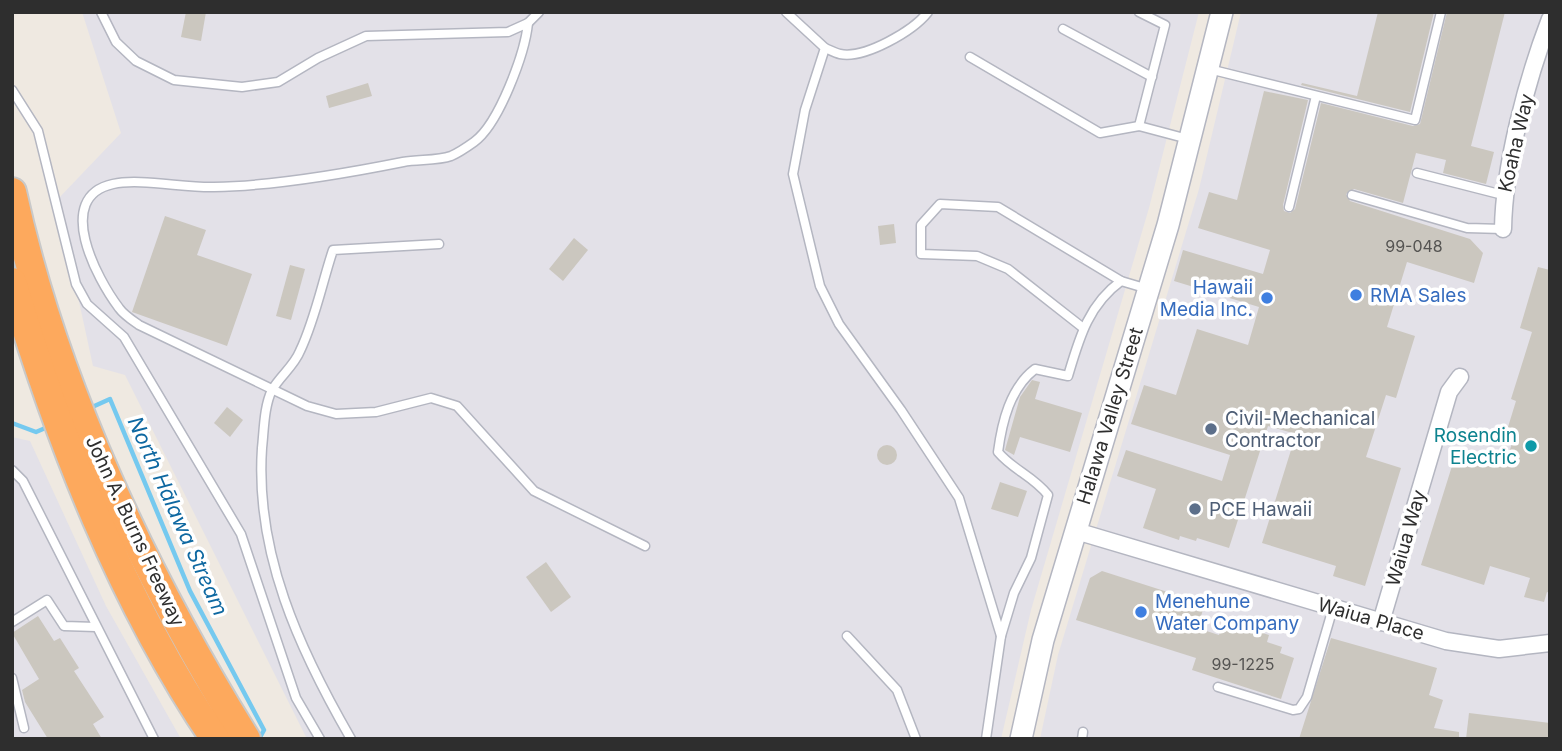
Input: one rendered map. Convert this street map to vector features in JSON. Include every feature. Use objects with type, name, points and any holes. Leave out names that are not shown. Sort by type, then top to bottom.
[{"type":"highway","name":"John A. Burns Freeway","points":[[12,192],[22,279],[39,372],[121,571],[191,704],[215,739]]},
{"type":"highway","name":"John A. Burns Freeway","points":[[22,279],[97,455],[195,657],[246,739]]},
{"type":"street","name":"Halawa Valley Street","points":[[1021,739],[1036,667],[1191,140],[1222,12]]},
{"type":"street","name":"Koaha Way","points":[[1503,229],[1503,195],[1539,49],[1550,19]]},
{"type":"street","name":"Waiua Way","points":[[1381,622],[1449,392],[1460,377]]},
{"type":"street","name":"Waiua Place","points":[[1076,531],[1381,622],[1474,646],[1512,648],[1550,643]]},
{"type":"lane","points":[[101,12],[116,41],[136,61],[174,80],[242,87],[278,82],[318,58],[366,36],[508,32],[528,23],[539,12]]},
{"type":"lane","points":[[786,12],[825,48],[842,55],[873,48],[902,35],[928,12]]},
{"type":"lane","points":[[1139,12],[1165,25],[1139,126]]},
{"type":"lane","points":[[1209,69],[1415,120],[1441,12]]},
{"type":"lane","points":[[528,23],[527,40],[496,113],[476,140],[450,156],[403,162],[377,169],[215,187],[114,183],[96,190],[85,207],[82,229],[96,274],[121,311],[139,325],[307,406],[336,414],[376,412],[431,398],[457,406],[534,491],[645,545]]},
{"type":"lane","points":[[1063,29],[1152,77]]},
{"type":"lane","points":[[825,48],[805,110],[793,174],[820,286],[839,324],[901,410],[959,498],[1002,636]]},
{"type":"lane","points":[[970,57],[1100,133],[1139,126],[1191,140]]},
{"type":"lane","points":[[12,90],[38,131],[76,284],[87,304],[124,337],[241,534],[296,698],[320,739]]},
{"type":"lane","points":[[1289,207],[1316,96]]},
{"type":"lane","points":[[1418,173],[1503,195]]},
{"type":"lane","points":[[1352,195],[1467,228],[1503,229]]},
{"type":"lane","points":[[1082,327],[1009,269],[977,256],[921,254],[921,225],[940,204],[998,207],[1121,281],[1148,289]]},
{"type":"lane","points":[[351,739],[312,671],[289,614],[267,539],[260,485],[264,422],[272,390],[289,372],[301,351],[333,250],[439,244]]},
{"type":"lane","points":[[986,739],[1002,636],[1014,593],[1031,558],[1048,495],[1035,478],[1009,465],[998,452],[1001,432],[1019,382],[1035,369],[1068,376],[1082,327],[1104,293],[1121,281]]},
{"type":"lane","points":[[12,470],[23,481],[153,739]]},
{"type":"lane","points":[[12,622],[47,600],[64,626],[96,627]]},
{"type":"lane","points":[[1218,687],[1293,710],[1299,709],[1307,697],[1333,608]]},
{"type":"lane","points":[[847,636],[897,690],[916,739]]},
{"type":"lane","points":[[12,678],[24,728]]},
{"type":"shaded area","points":[[82,12],[1199,12],[1149,208],[1031,610],[1001,739],[307,739],[125,375],[93,366],[57,200],[121,133]]},
{"type":"shaded area","points":[[1241,12],[1550,12],[1550,739],[1040,739],[1058,655],[1199,189]]},
{"type":"shaded area","points":[[12,437],[30,441],[106,606],[181,739],[12,739]]},
{"type":"building","points":[[186,12],[206,12],[201,41],[181,37]]},
{"type":"building","points":[[1378,12],[1434,12],[1410,112],[1301,85],[1302,83],[1357,96]]},
{"type":"building","points":[[1447,12],[1505,12],[1471,146],[1494,152],[1486,184],[1443,173],[1446,160],[1416,153],[1403,203],[1354,189],[1346,194],[1350,201],[1470,239],[1483,253],[1474,283],[1407,262],[1387,327],[1415,336],[1396,398],[1386,395],[1366,457],[1401,468],[1365,586],[1333,576],[1336,566],[1262,543],[1296,434],[1268,426],[1229,548],[1197,538],[1196,541],[1180,536],[1179,540],[1143,528],[1156,489],[1117,476],[1126,450],[1222,481],[1230,455],[1131,424],[1144,385],[1176,395],[1197,329],[1248,345],[1259,307],[1174,281],[1183,250],[1263,274],[1270,250],[1198,228],[1209,192],[1237,200],[1264,91],[1308,100],[1283,205],[1284,211],[1290,213],[1295,209],[1321,103],[1413,126],[1420,124]]},
{"type":"building","points":[[368,83],[372,96],[329,108],[326,96]]},
{"type":"building","points":[[165,216],[206,230],[197,255],[252,274],[227,346],[132,312]]},
{"type":"building","points":[[894,224],[896,243],[880,245],[878,226]]},
{"type":"building","points":[[574,238],[588,250],[563,281],[549,269]]},
{"type":"building","points":[[290,265],[305,269],[291,320],[276,316]]},
{"type":"building","points":[[1538,267],[1550,270],[1550,593],[1547,592],[1544,602],[1524,597],[1530,578],[1490,566],[1484,585],[1421,565],[1457,450],[1497,463],[1501,463],[1503,458],[1507,459],[1515,434],[1508,427],[1516,401],[1511,399],[1532,332],[1520,328]]},
{"type":"building","points":[[1032,380],[1040,382],[1035,399],[1082,413],[1070,452],[1020,437],[1014,455],[1005,450],[1020,397]]},
{"type":"building","points":[[227,407],[243,420],[230,437],[214,423]]},
{"type":"building","points":[[887,445],[894,448],[897,455],[894,462],[887,465],[880,462],[877,455],[880,448]]},
{"type":"building","points":[[1000,482],[1027,491],[1018,517],[991,509]]},
{"type":"building","points":[[546,562],[571,597],[551,612],[526,577]]},
{"type":"building","points":[[1102,571],[1205,604],[1197,628],[1219,635],[1221,628],[1234,633],[1236,625],[1269,635],[1267,642],[1282,647],[1280,653],[1294,658],[1281,699],[1192,670],[1196,658],[1076,620],[1090,578]]},
{"type":"building","points":[[38,616],[54,641],[60,638],[79,668],[74,671],[104,717],[93,724],[102,739],[48,739],[25,702],[22,690],[39,679],[12,633]]},
{"type":"building","points":[[1331,638],[1437,668],[1429,695],[1443,700],[1434,728],[1459,732],[1459,739],[1299,739]]},
{"type":"building","points":[[1469,713],[1550,723],[1550,739],[1466,739]]},
{"type":"waterway","name":"North Hālawa Stream","points":[[90,408],[110,399],[190,591],[264,730],[259,739]]},
{"type":"waterway","name":"North Hālawa Stream","points":[[12,423],[36,432],[50,426]]},
{"type":"place","name":"RMA Sales","points":[[1356,295]]},
{"type":"place","name":"Hawaii Media Inc.","points":[[1267,298]]},
{"type":"place","name":"Civil-Mechanical Contractor","points":[[1211,429]]},
{"type":"place","name":"Rosendin Electric","points":[[1531,446]]},
{"type":"place","name":"PCE Hawaii","points":[[1195,509]]},
{"type":"place","name":"Menehune Water Company","points":[[1141,612]]}]
